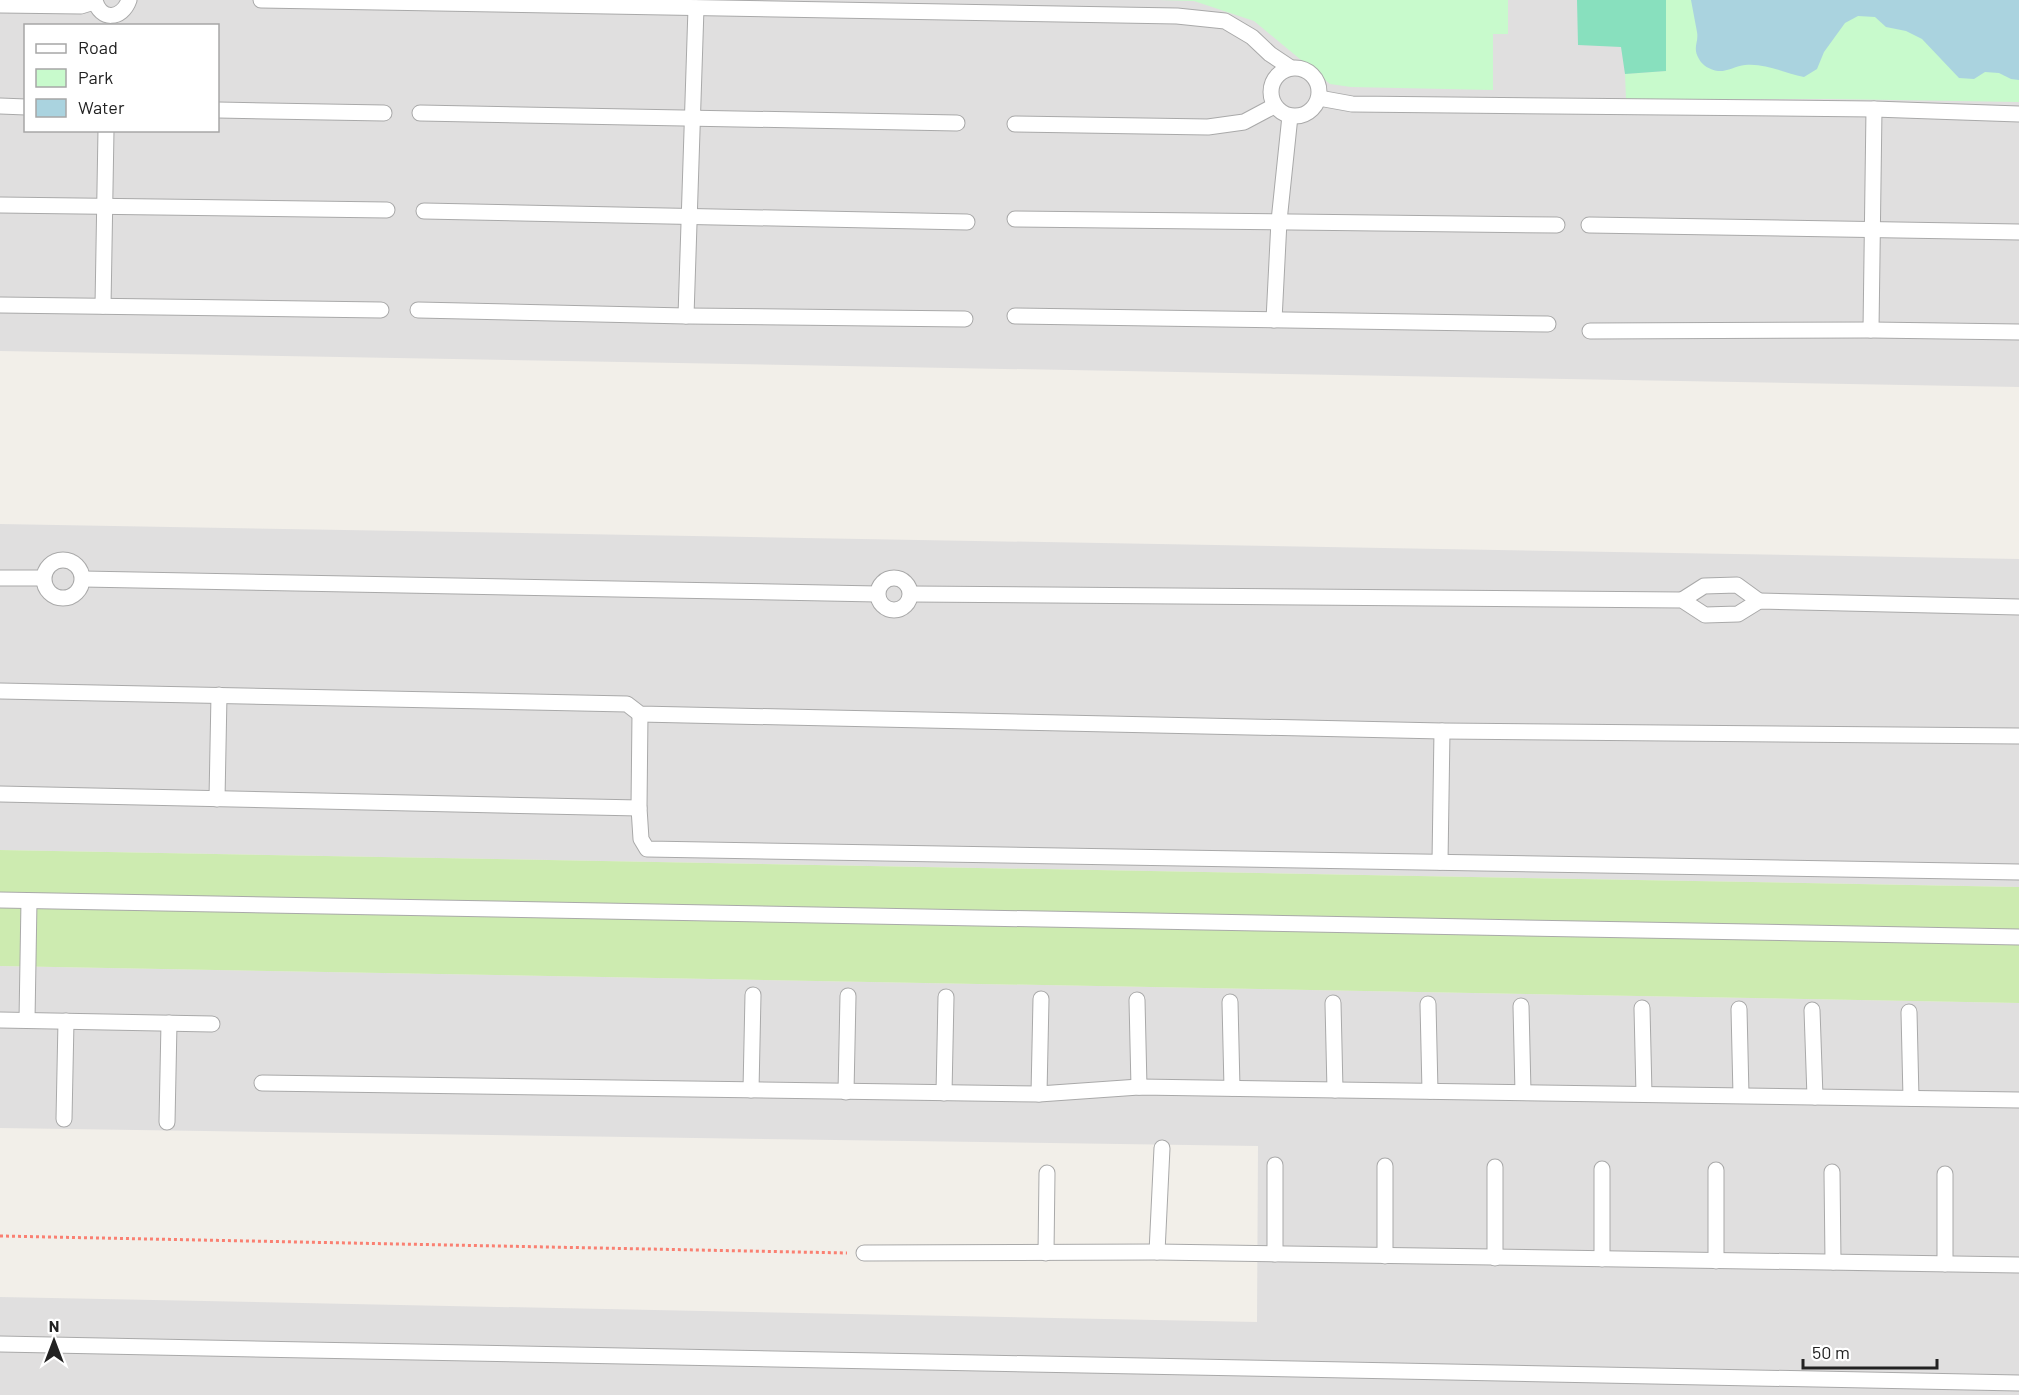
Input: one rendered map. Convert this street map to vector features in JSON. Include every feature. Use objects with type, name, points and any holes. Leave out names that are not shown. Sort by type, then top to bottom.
[{"type":"street","points":[[0,5],[81,6],[94,1],[108,20],[126,9],[129,0]]},
{"type":"street","points":[[261,0],[696,8],[959,6],[1177,16],[1225,21],[1252,38],[1291,68],[1305,69],[1318,83],[1319,98],[1314,109],[1303,116],[1290,116],[1275,106],[1271,87],[1278,75],[1291,68]]},
{"type":"street","points":[[686,316],[696,8]]},
{"type":"street","points":[[1319,98],[1352,104],[1874,109],[2019,114]]},
{"type":"street","points":[[0,106],[24,107]]},
{"type":"street","points":[[1015,124],[1208,127],[1244,122],[1275,106]]},
{"type":"street","points":[[1871,330],[1874,109]]},
{"type":"street","points":[[219,110],[384,113]]},
{"type":"street","points":[[420,113],[957,123]]},
{"type":"street","points":[[1275,320],[1279,221],[1290,116]]},
{"type":"street","points":[[104,306],[106,132]]},
{"type":"street","points":[[0,205],[387,210]]},
{"type":"street","points":[[424,212],[967,222]]},
{"type":"street","points":[[1015,219],[1557,225]]},
{"type":"street","points":[[1589,225],[2019,232]]},
{"type":"street","points":[[0,304],[381,310]]},
{"type":"street","points":[[418,310],[965,319]]},
{"type":"street","points":[[1015,316],[1548,324]]},
{"type":"street","points":[[1590,331],[2019,332]]},
{"type":"street","points":[[63,559],[78,565],[84,579],[77,593],[63,599],[49,593],[43,578],[49,564],[63,559]]},
{"type":"street","points":[[895,577],[907,582],[911,594],[906,606],[894,611],[882,605],[877,594],[882,582],[895,577]]},
{"type":"street","points":[[0,578],[43,578]]},
{"type":"street","points":[[84,579],[877,594]]},
{"type":"street","points":[[1682,600],[1704,586],[1737,585],[1759,601]]},
{"type":"street","points":[[911,594],[1682,600],[1705,615],[1738,614],[1759,601],[2019,607]]},
{"type":"street","points":[[0,691],[627,704],[640,714],[1442,731],[2019,736]]},
{"type":"street","points":[[217,799],[219,695]]},
{"type":"street","points":[[640,714],[639,808],[641,839],[647,849],[2019,872]]},
{"type":"street","points":[[1440,862],[1442,731]]},
{"type":"street","points":[[0,794],[639,808]]},
{"type":"street","points":[[0,900],[2019,937]]},
{"type":"street","points":[[27,1020],[29,901]]},
{"type":"street","points":[[751,1090],[753,995]]},
{"type":"street","points":[[846,1092],[848,996]]},
{"type":"street","points":[[944,1093],[946,997]]},
{"type":"street","points":[[1039,1094],[1041,999]]},
{"type":"street","points":[[1137,1000],[1139,1087]]},
{"type":"street","points":[[1230,1002],[1232,1088]]},
{"type":"street","points":[[1333,1003],[1335,1089]]},
{"type":"street","points":[[1428,1004],[1430,1091]]},
{"type":"street","points":[[1521,1006],[1523,1092]]},
{"type":"street","points":[[1642,1008],[1644,1094]]},
{"type":"street","points":[[1739,1009],[1741,1095]]},
{"type":"street","points":[[1812,1010],[1815,1097]]},
{"type":"street","points":[[1909,1012],[1911,1098]]},
{"type":"street","points":[[0,1020],[212,1024]]},
{"type":"street","points":[[64,1119],[66,1021]]},
{"type":"street","points":[[167,1122],[169,1023]]},
{"type":"street","points":[[262,1083],[1039,1094],[1139,1087],[2019,1100]]},
{"type":"street","points":[[1157,1252],[1162,1148]]},
{"type":"street","points":[[1275,1164],[1275,1254]]},
{"type":"street","points":[[1385,1166],[1385,1256]]},
{"type":"street","points":[[1495,1167],[1495,1258]]},
{"type":"street","points":[[1602,1169],[1602,1259]]},
{"type":"street","points":[[1716,1170],[1716,1261]]},
{"type":"street","points":[[1832,1172],[1833,1262]]},
{"type":"street","points":[[1046,1252],[1047,1173]]},
{"type":"street","points":[[1945,1174],[1945,1264]]},
{"type":"street","points":[[864,1253],[1157,1252],[2019,1265]]},
{"type":"street","points":[[0,1344],[2019,1383]]},
{"type":"path","points":[[0,1236],[864,1253]]},
{"type":"shaded area","points":[[0,0],[2019,0],[2019,387],[0,351]]},
{"type":"shaded area","points":[[0,524],[2019,559],[2019,887],[0,850]]},
{"type":"shaded area","points":[[0,966],[2019,1003],[2019,1395],[0,1395],[0,1297],[1257,1322],[1258,1146],[0,1128]]},
{"type":"green space","points":[[1159,0],[1508,0],[1508,34],[1493,34],[1493,90],[1351,87],[1330,84],[1254,21],[1194,1]]},
{"type":"green space","points":[[1577,0],[1666,0],[1666,71],[1625,74],[1621,47],[1578,45]]},
{"type":"green space","points":[[1666,0],[2019,0],[2019,102],[1626,99],[1625,74],[1666,71]]},
{"type":"green space","points":[[0,850],[2019,887],[2019,1003],[0,966]]},
{"type":"water","points":[[1691,0],[2019,0],[2019,80],[1999,73],[1985,72],[1974,79],[1959,78],[1922,39],[1906,31],[1886,27],[1875,17],[1858,16],[1845,23],[1824,52],[1817,69],[1804,77],[1753,65],[1724,71],[1715,70],[1704,65],[1697,55],[1697,32]]}]
